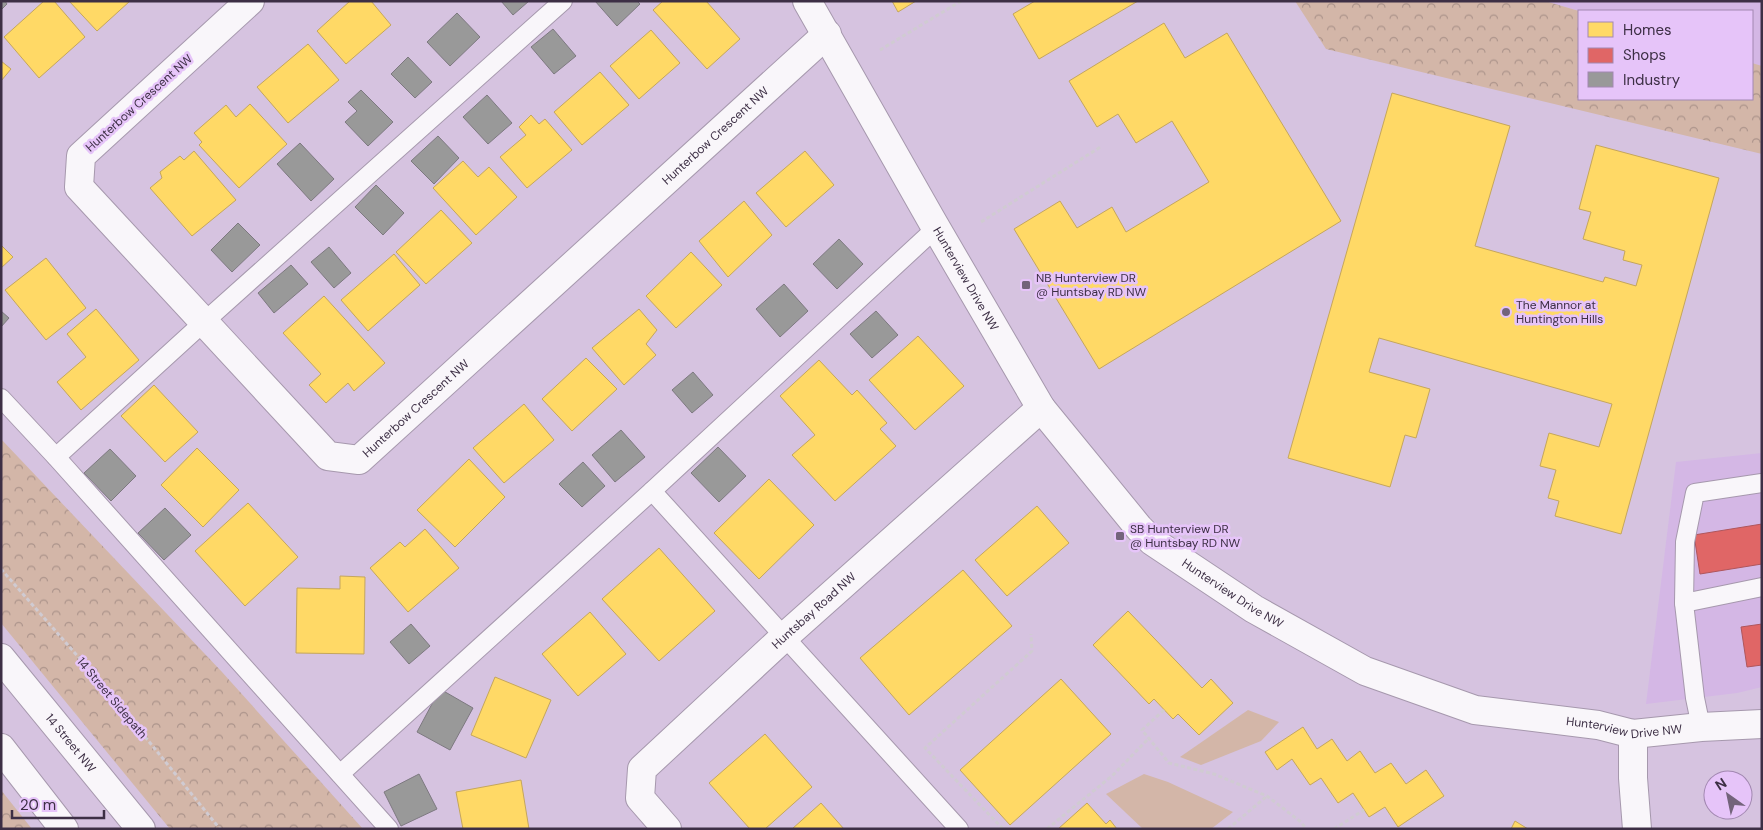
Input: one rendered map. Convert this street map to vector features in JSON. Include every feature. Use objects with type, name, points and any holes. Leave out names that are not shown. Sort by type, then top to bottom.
[{"type":"street","name":"Hunterbow Crescent NW","points":[[250,1],[81,156],[80,187],[328,456],[359,460],[826,34]]},
{"type":"street","name":"Hunterview Drive NW","points":[[808,1],[936,228],[1041,408],[1139,528],[1152,541],[1254,609],[1365,670],[1475,710],[1598,725],[1633,734],[1701,727],[1762,724]]},
{"type":"street","name":"Huntsbay Road NW","points":[[667,829],[640,798],[642,769],[784,638],[1041,408]]},
{"type":"street","name":"14 Street NW","points":[[1,658],[141,829]]},
{"type":"street","points":[[1633,734],[1633,778],[1637,829]]},
{"type":"street","points":[[1,748],[64,829]]},
{"type":"lane","points":[[56,458],[204,322],[563,1]]},
{"type":"lane","points":[[340,774],[652,491],[936,228]]},
{"type":"lane","points":[[1,398],[389,829]]},
{"type":"lane","points":[[1701,727],[1695,698],[1684,603],[1685,542],[1695,493],[1762,483]]},
{"type":"lane","points":[[652,491],[958,829]]},
{"type":"lane","points":[[1684,603],[1762,587]]},
{"type":"path","points":[[880,50],[961,1]]},
{"type":"path","points":[[981,222],[1102,146]]},
{"type":"path","name":"14 Street Sidepath","points":[[1,569],[103,685],[220,829]]},
{"type":"path","points":[[1003,829],[925,748],[1032,651],[1031,634]]},
{"type":"path","points":[[1164,710],[1142,730],[1169,763],[1214,774],[1267,796],[1301,822],[1306,829]]},
{"type":"path","points":[[1047,829],[1113,775],[1149,738]]},
{"type":"path","points":[[1228,829],[1267,796]]},
{"type":"path","points":[[1334,829],[1364,810]]},
{"type":"shaded area","points":[[1545,1],[1762,1],[1762,66],[1753,63],[1753,10],[1578,11]]},
{"type":"shaded area","points":[[1762,453],[1762,687],[1737,693],[1646,704],[1676,462]]},
{"type":"green space","points":[[1295,1],[1545,1],[1578,11],[1578,100],[1753,100],[1753,63],[1762,66],[1762,154],[1326,49]]},
{"type":"green space","points":[[1,439],[222,672],[363,829],[170,829],[1,623]]},
{"type":"green space","points":[[1248,710],[1279,722],[1261,741],[1201,765],[1180,757]]},
{"type":"green space","points":[[1144,774],[1168,782],[1233,812],[1211,829],[1143,829],[1106,794]]},
{"type":"green space","points":[[1,790],[32,829],[1,829]]},
{"type":"building: Homes","points":[[44,1],[54,1],[85,37],[39,78],[4,37]]},
{"type":"building: Homes","points":[[69,1],[130,1],[97,31]]},
{"type":"building: Homes","points":[[350,1],[371,1],[391,25],[346,64],[317,31]]},
{"type":"building: Homes","points":[[663,1],[706,1],[740,39],[707,69],[653,10]]},
{"type":"building: Homes","points":[[892,1],[916,1],[898,12]]},
{"type":"building: Homes","points":[[1035,1],[1138,1],[1039,59],[1013,14]]},
{"type":"building: Homes","points":[[1164,23],[1185,58],[1227,33],[1341,221],[1099,369],[1014,229],[1060,201],[1077,228],[1112,207],[1126,232],[1209,182],[1172,121],[1136,143],[1118,114],[1097,127],[1069,81]]},
{"type":"building: Homes","points":[[651,30],[680,63],[639,99],[610,66]]},
{"type":"building: Homes","points":[[308,44],[339,80],[288,123],[257,87]]},
{"type":"building: Homes","points":[[1,61],[11,69],[1,81]]},
{"type":"building: Homes","points":[[600,72],[629,105],[582,145],[554,112]]},
{"type":"building: Homes","name":"The Mannor at Huntington Hills","points":[[1392,93],[1510,126],[1475,246],[1603,282],[1605,277],[1636,286],[1642,265],[1623,260],[1625,251],[1583,239],[1591,212],[1579,209],[1596,145],[1719,178],[1621,534],[1555,516],[1559,501],[1548,498],[1556,470],[1540,466],[1549,433],[1599,447],[1612,404],[1379,338],[1369,372],[1430,389],[1416,438],[1405,435],[1390,487],[1288,458]]},
{"type":"building: Homes","points":[[250,104],[287,144],[239,188],[199,145],[202,142],[194,133],[226,105],[236,117]]},
{"type":"building: Homes","points":[[531,115],[539,124],[545,119],[572,150],[527,188],[500,157],[526,135],[519,127]]},
{"type":"building: Homes","points":[[194,151],[236,200],[192,236],[150,188],[162,178],[160,172],[180,156],[184,160]]},
{"type":"building: Homes","points":[[805,151],[834,185],[786,227],[756,193]]},
{"type":"building: Homes","points":[[463,161],[478,177],[489,167],[517,197],[476,235],[433,188]]},
{"type":"building: Homes","points":[[744,201],[772,235],[728,277],[699,241]]},
{"type":"building: Homes","points":[[441,210],[472,243],[426,284],[396,252]]},
{"type":"building: Homes","points":[[1,245],[13,257],[1,268]]},
{"type":"building: Homes","points":[[691,252],[722,285],[676,328],[646,296]]},
{"type":"building: Homes","points":[[394,254],[420,285],[368,331],[341,300]]},
{"type":"building: Homes","points":[[46,258],[86,308],[46,340],[5,290]]},
{"type":"building: Homes","points":[[324,296],[385,363],[354,391],[348,383],[326,403],[309,385],[321,374],[283,333]]},
{"type":"building: Homes","points":[[96,309],[139,360],[81,410],[57,382],[86,357],[67,334]]},
{"type":"building: Homes","points":[[639,309],[657,330],[646,344],[656,355],[624,385],[592,348]]},
{"type":"building: Homes","points":[[918,336],[964,386],[915,430],[869,380]]},
{"type":"building: Homes","points":[[586,358],[617,389],[572,431],[542,399]]},
{"type":"building: Homes","points":[[819,360],[852,395],[857,390],[887,423],[880,429],[896,446],[835,501],[792,455],[815,435],[780,396]]},
{"type":"building: Homes","points":[[154,385],[198,432],[165,462],[121,416]]},
{"type":"building: Homes","points":[[524,404],[554,440],[504,483],[473,448]]},
{"type":"building: Homes","points":[[197,448],[239,490],[203,527],[161,485]]},
{"type":"building: Homes","points":[[469,459],[505,497],[455,547],[417,510]]},
{"type":"building: Homes","points":[[769,479],[814,525],[759,579],[714,533]]},
{"type":"building: Homes","points":[[248,503],[298,557],[245,606],[195,551]]},
{"type":"building: Homes","points":[[1037,506],[1069,543],[1007,596],[975,560]]},
{"type":"building: Homes","points":[[425,529],[459,568],[408,612],[370,568],[400,542],[405,547]]},
{"type":"building: Homes","points":[[659,548],[715,611],[659,661],[602,599]]},
{"type":"building: Homes","points":[[963,570],[1012,626],[909,715],[860,658]]},
{"type":"building: Homes","points":[[340,576],[365,577],[364,654],[296,653],[297,588],[340,589]]},
{"type":"building: Homes","points":[[1128,611],[1202,688],[1211,679],[1233,703],[1199,735],[1178,714],[1173,719],[1154,699],[1149,704],[1093,645]]},
{"type":"building: Homes","points":[[590,612],[626,654],[578,696],[542,654]]},
{"type":"building: Homes","points":[[495,677],[551,700],[526,758],[471,735]]},
{"type":"building: Homes","points":[[1061,679],[1111,734],[1010,825],[960,770]]},
{"type":"building: Homes","points":[[1303,727],[1317,749],[1332,739],[1347,761],[1360,751],[1375,773],[1391,763],[1406,784],[1426,770],[1444,796],[1398,827],[1385,807],[1369,817],[1353,793],[1338,803],[1321,778],[1310,785],[1292,759],[1277,770],[1265,752]]},
{"type":"building: Homes","points":[[765,734],[812,787],[765,829],[750,829],[709,783]]},
{"type":"building: Homes","points":[[521,780],[529,829],[463,829],[456,792]]},
{"type":"building: Homes","points":[[821,803],[844,829],[792,829]]},
{"type":"building: Homes","points":[[1087,803],[1106,824],[1110,820],[1117,829],[1058,829]]},
{"type":"building: Homes","points":[[1515,821],[1528,829],[1511,829]]},
{"type":"building: Shops","points":[[1762,524],[1762,564],[1700,574],[1694,535]]},
{"type":"building: Shops","points":[[1762,624],[1762,665],[1747,667],[1741,627]]},
{"type":"building: Industry","points":[[1,1],[5,1],[7,4],[1,10]]},
{"type":"building: Industry","points":[[501,1],[529,1],[513,15]]},
{"type":"building: Industry","points":[[595,1],[637,1],[640,4],[617,26]]},
{"type":"building: Industry","points":[[457,13],[480,37],[450,66],[427,42]]},
{"type":"building: Industry","points":[[553,29],[576,56],[554,74],[531,47]]},
{"type":"building: Industry","points":[[408,57],[432,82],[415,98],[391,74]]},
{"type":"building: Industry","points":[[361,90],[393,122],[368,146],[345,122],[357,111],[348,102]]},
{"type":"building: Industry","points":[[487,95],[512,123],[488,144],[463,117]]},
{"type":"building: Industry","points":[[438,136],[459,158],[434,184],[411,161]]},
{"type":"building: Industry","points":[[300,143],[334,179],[311,201],[277,164]]},
{"type":"building: Industry","points":[[376,185],[404,213],[383,235],[355,207]]},
{"type":"building: Industry","points":[[238,223],[260,245],[232,272],[211,250]]},
{"type":"building: Industry","points":[[839,239],[863,264],[837,289],[813,264]]},
{"type":"building: Industry","points":[[329,247],[351,273],[334,288],[311,262]]},
{"type":"building: Industry","points":[[291,265],[308,284],[274,313],[258,293]]},
{"type":"building: Industry","points":[[784,284],[808,311],[780,337],[756,309]]},
{"type":"building: Industry","points":[[1,311],[9,318],[1,327]]},
{"type":"building: Industry","points":[[876,311],[898,335],[872,358],[850,334]]},
{"type":"building: Industry","points":[[693,372],[713,395],[692,413],[672,390]]},
{"type":"building: Industry","points":[[621,430],[645,457],[615,482],[592,455]]},
{"type":"building: Industry","points":[[718,447],[746,476],[719,502],[691,473]]},
{"type":"building: Industry","points":[[110,449],[136,476],[111,501],[84,473]]},
{"type":"building: Industry","points":[[583,462],[605,486],[582,507],[559,484]]},
{"type":"building: Industry","points":[[165,508],[191,535],[164,560],[138,533]]},
{"type":"building: Industry","points":[[411,624],[430,646],[409,664],[390,642]]},
{"type":"building: Industry","points":[[440,689],[473,708],[450,750],[417,732]]},
{"type":"building: Industry","points":[[419,774],[437,809],[401,826],[384,792]]},
{"type":"place","name":"NB Hunterview DR @ Huntsbay RD NW","points":[[1026,285]]},
{"type":"place","name":"The Mannor at Huntington Hills","points":[[1506,312]]},
{"type":"place","name":"SB Hunterview DR @ Huntsbay RD NW","points":[[1120,536]]}]
